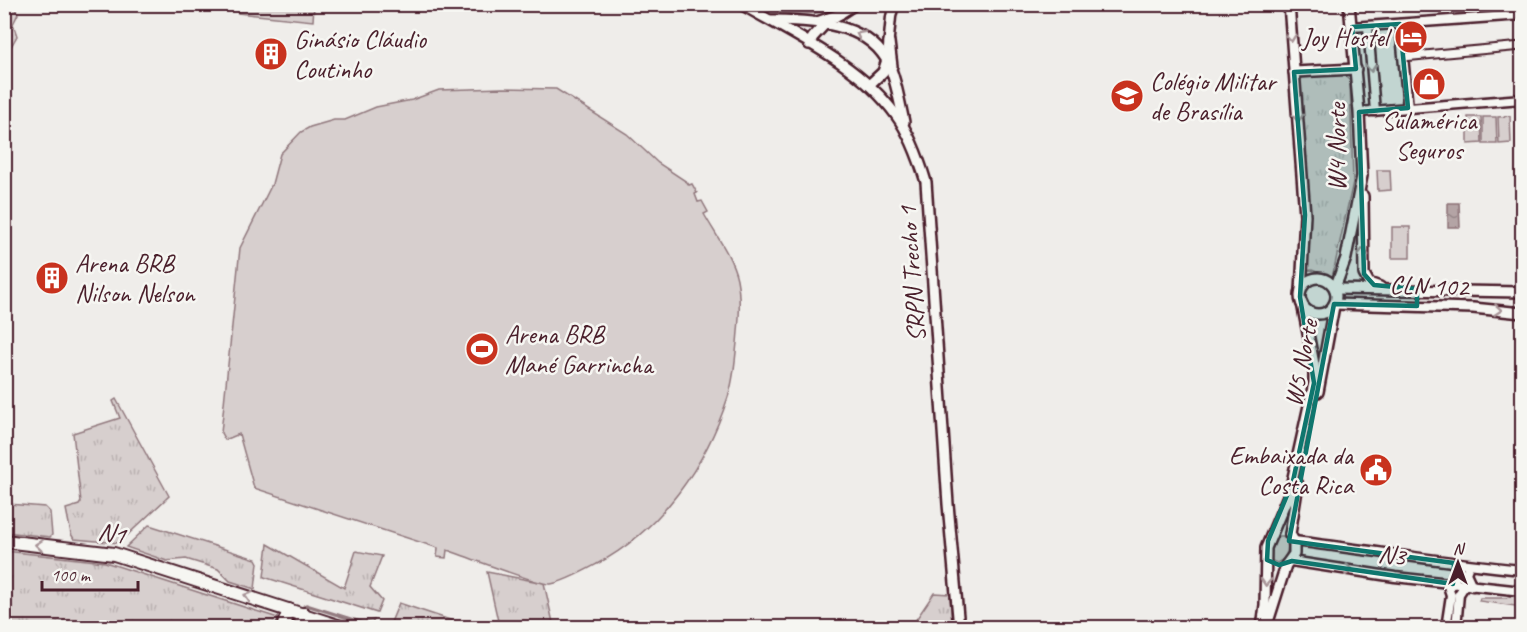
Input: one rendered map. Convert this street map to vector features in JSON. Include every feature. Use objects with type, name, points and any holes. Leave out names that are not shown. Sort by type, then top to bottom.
[{"type":"highway","name":"N1","points":[[4,541],[114,554],[344,627]]},
{"type":"highway","points":[[284,627],[289,610]]},
{"type":"highway","points":[[299,627],[304,614]]},
{"type":"main road","name":"SRPN Trecho 1","points":[[741,4],[837,61],[869,85],[897,116],[907,133],[926,182],[948,504],[959,627]]},
{"type":"main road","points":[[1262,627],[1266,548],[1290,491],[1314,383],[1314,364],[1301,291],[1305,214],[1289,4]]},
{"type":"main road","name":"W4 Norte","points":[[1335,288],[1346,258],[1362,176],[1356,69],[1349,4]]},
{"type":"main road","points":[[809,23],[840,14]]},
{"type":"main road","points":[[768,20],[825,24],[858,33],[877,47],[887,60],[907,133]]},
{"type":"main road","points":[[809,44],[825,24]]},
{"type":"main road","points":[[889,42],[892,78]]},
{"type":"main road","points":[[869,85],[883,72],[887,60]]},
{"type":"main road","points":[[1294,72],[1356,69]]},
{"type":"main road","points":[[1362,176],[1364,274],[1369,283],[1394,289]]},
{"type":"main road","points":[[1301,291],[1308,280],[1324,278],[1335,288],[1336,299],[1334,305],[1326,312],[1309,311],[1302,303]]},
{"type":"main road","name":"CLN 102","points":[[1335,288],[1522,292]]},
{"type":"main road","points":[[1417,289],[1417,306]]},
{"type":"main road","name":"CLN 102","points":[[1334,305],[1417,306],[1522,313]]},
{"type":"main road","name":"W5 Norte","points":[[1292,537],[1297,489],[1334,305]]},
{"type":"main road","points":[[1267,627],[1272,606],[1288,563],[1294,554],[1292,537],[1277,532],[1272,534]]},
{"type":"main road","points":[[1267,560],[1275,565],[1288,563]]},
{"type":"street","points":[[825,24],[856,4]]},
{"type":"street","points":[[887,60],[894,4]]},
{"type":"street","points":[[1352,27],[1522,15]]},
{"type":"street","points":[[1400,24],[1408,108]]},
{"type":"street","points":[[1368,27],[1375,111]]},
{"type":"street","points":[[1403,57],[1522,46]]},
{"type":"street","points":[[1359,112],[1522,99]]},
{"type":"street","points":[[1292,537],[1454,563],[1522,570]]},
{"type":"street","name":"N3","points":[[1288,563],[1522,591]]},
{"type":"street","points":[[1446,627],[1451,595],[1450,584],[1457,573],[1454,563]]},
{"type":"street","points":[[1456,627],[1459,594],[1468,585],[1466,573],[1469,565]]},
{"type":"highlighted area","points":[[1400,24],[1408,108],[1359,112],[1364,274],[1374,285],[1417,289],[1417,306],[1334,304],[1289,541],[1454,563],[1453,584],[1292,561],[1279,565],[1267,560],[1268,541],[1293,481],[1314,383],[1300,297],[1305,215],[1294,72],[1356,69],[1352,27]]},
{"type":"green space","points":[[239,5],[314,5],[313,21],[238,13]]},
{"type":"green space","points":[[764,5],[845,5],[815,13],[793,14]]},
{"type":"green space","points":[[14,7],[18,14],[13,24],[17,36],[5,57],[5,18]]},
{"type":"green space","points":[[1343,74],[1350,81],[1353,182],[1332,278],[1312,270],[1302,271],[1309,214],[1300,80]]},
{"type":"green space","name":"Arena BRB Mané Garrincha","points":[[556,89],[627,134],[658,163],[689,185],[692,184],[697,193],[695,194],[698,202],[702,201],[708,212],[704,214],[735,270],[738,287],[738,327],[732,384],[719,422],[694,471],[661,514],[620,550],[568,579],[551,584],[447,550],[446,558],[437,557],[438,548],[254,488],[239,434],[225,440],[221,433],[240,248],[272,184],[280,154],[301,132],[310,127],[334,120],[345,120],[376,107],[412,100],[439,90]]},
{"type":"green space","points":[[1510,116],[1511,143],[1499,144],[1498,117]]},
{"type":"green space","points":[[1468,117],[1481,117],[1482,143],[1468,144]]},
{"type":"green space","points":[[1483,117],[1496,117],[1497,144],[1483,144]]},
{"type":"green space","points":[[1377,170],[1390,170],[1391,190],[1378,191]]},
{"type":"green space","points":[[1392,227],[1410,227],[1410,258],[1392,258]]},
{"type":"green space","points":[[116,399],[169,496],[119,543],[74,539],[66,509],[79,505],[81,502],[73,433],[120,418],[113,401]]},
{"type":"green space","points":[[5,505],[45,507],[50,512],[52,535],[50,537],[5,532]]},
{"type":"green space","points":[[149,525],[256,559],[258,563],[255,589],[230,581],[218,569],[186,559],[167,561],[126,547]]},
{"type":"green space","points":[[1277,536],[1283,536],[1288,547],[1284,558],[1277,563],[1268,556],[1271,541]]},
{"type":"green space","points":[[268,544],[344,588],[356,551],[382,556],[370,587],[382,601],[377,613],[264,577]]},
{"type":"green space","points":[[5,551],[105,562],[278,618],[279,628],[5,628]]},
{"type":"green space","points":[[487,572],[544,583],[554,627],[491,627],[498,621]]},
{"type":"green space","points":[[934,593],[950,594],[952,627],[911,627]]},
{"type":"green space","points":[[1517,594],[1522,595],[1522,607],[1479,601],[1480,598],[1506,598]]},
{"type":"green space","points":[[399,603],[471,627],[389,627]]},
{"type":"green space","points":[[304,605],[363,622],[374,620],[371,625],[367,625]]},
{"type":"water","points":[[1448,203],[1459,203],[1460,227],[1448,227]]},
{"type":"place","name":"Joy Hostel","points":[[1411,37]]},
{"type":"place","name":"Ginásio Cláudio Coutinho","points":[[271,54]]},
{"type":"place","name":"Sulamérica Seguros","points":[[1429,84]]},
{"type":"place","name":"Colégio Militar de Brasília","points":[[1127,96]]},
{"type":"place","name":"Arena BRB Nilson Nelson","points":[[52,278]]},
{"type":"place","name":"Arena BRB Mané Garrincha","points":[[482,349]]},
{"type":"place","name":"Embaixada da Costa Rica","points":[[1376,470]]}]
